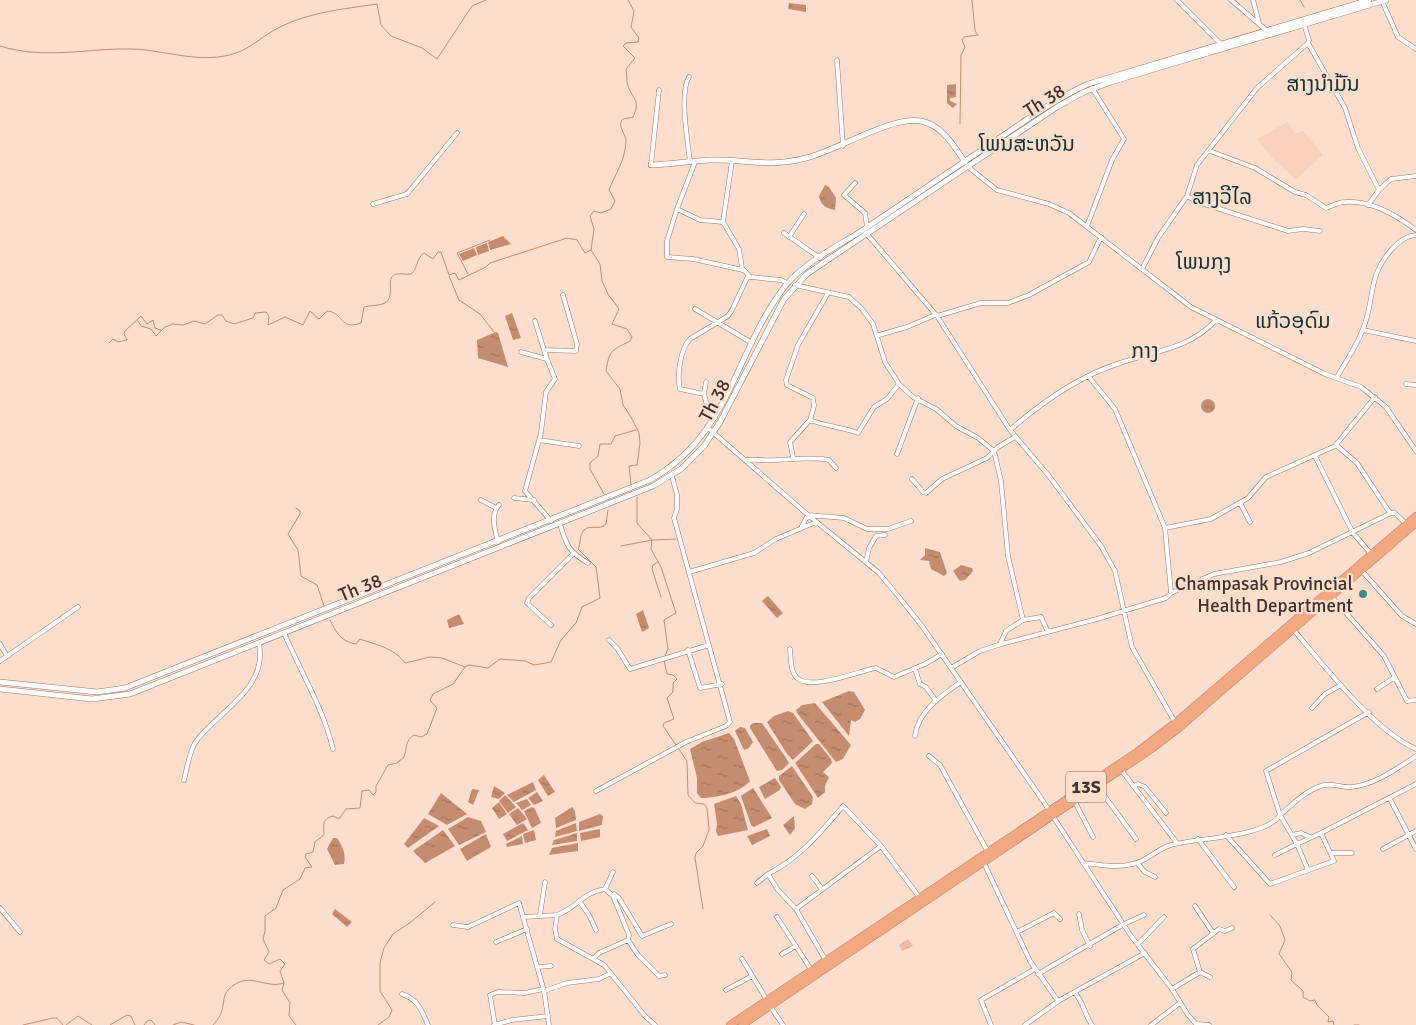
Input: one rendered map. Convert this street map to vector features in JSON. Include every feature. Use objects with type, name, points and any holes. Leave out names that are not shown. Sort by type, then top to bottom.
[{"type":"highway","name":"13S","points":[[1292,627],[1332,597],[1411,525],[1416,516]]},
{"type":"highway","name":"13S","points":[[730,1025],[769,1004],[1130,761],[1177,726],[1372,555],[1411,525]]},
{"type":"highway","name":"13S","points":[[742,1025],[826,961],[844,953],[920,898],[982,860],[988,852],[1098,787],[1122,771],[1130,761]]},
{"type":"street","points":[[1177,0],[1220,43]]},
{"type":"street","points":[[1231,0],[1266,30]]},
{"type":"street","points":[[1253,0],[1259,23]]},
{"type":"street","name":"Th 38","points":[[1083,89],[1092,88],[1369,0]]},
{"type":"street","points":[[1384,1],[1398,36],[1416,49]]},
{"type":"street","name":"Th 38","points":[[0,682],[97,692],[125,688],[560,524],[668,471],[688,454],[715,418],[752,343],[787,283],[820,258],[966,164],[1054,102],[1109,76],[1266,30],[1384,1]]},
{"type":"street","points":[[1303,22],[1309,40],[1308,43],[1345,108],[1358,148],[1379,190]]},
{"type":"street","points":[[1142,269],[1158,238],[1187,196],[1197,165],[1258,88],[1308,43]]},
{"type":"street","points":[[837,60],[843,146]]},
{"type":"street","points":[[689,77],[685,82],[686,112],[692,162],[667,241],[666,257],[704,261],[743,270]]},
{"type":"street","points":[[1087,226],[1112,160],[1124,137],[1092,88]]},
{"type":"street","points":[[659,90],[651,165],[732,161],[779,164],[843,146],[900,122],[920,121],[929,123],[942,133],[966,164],[997,190],[1058,208],[1087,226],[1186,304],[1259,339],[1325,374],[1353,382],[1386,407],[1416,451]]},
{"type":"street","points":[[373,204],[407,194],[457,133]]},
{"type":"street","points":[[1210,151],[1255,168],[1295,192],[1306,195],[1326,208],[1343,202],[1368,205],[1385,210],[1416,230]]},
{"type":"street","points":[[732,161],[723,222],[739,249],[743,270],[748,276],[781,280],[787,283]]},
{"type":"street","points":[[1368,205],[1379,190],[1391,179],[1416,176]]},
{"type":"street","points":[[856,183],[844,195],[865,213],[865,230],[936,315],[1010,430],[1048,476],[1101,546],[1115,571],[1132,647],[1177,726]]},
{"type":"street","points":[[1187,196],[1198,202],[1288,231],[1303,228],[1320,231]]},
{"type":"street","points":[[677,208],[700,220],[723,222]]},
{"type":"street","points":[[789,237],[804,214]]},
{"type":"street","name":"Th 38","points":[[0,689],[92,699],[113,697],[152,686],[284,633],[498,542],[551,521],[637,494],[672,476],[692,459],[714,433],[784,299],[807,274],[865,230]]},
{"type":"street","points":[[784,233],[820,258]]},
{"type":"street","points":[[1337,377],[1363,330],[1369,311],[1372,282],[1378,268],[1396,244],[1406,237],[1416,235]]},
{"type":"street","points":[[878,335],[936,315],[981,303],[1008,304],[1089,262],[1101,237]]},
{"type":"street","points":[[704,394],[680,389],[677,374],[688,341],[719,323],[732,310],[748,276]]},
{"type":"street","points":[[795,285],[849,298],[869,317],[878,335],[885,362],[899,384],[994,451],[1001,481],[1008,556],[1023,620]]},
{"type":"street","points":[[793,457],[790,442],[810,420],[814,406],[813,398],[787,385],[786,380],[798,345],[828,293]]},
{"type":"street","points":[[544,350],[577,349],[563,295]]},
{"type":"street","points":[[778,296],[784,299]]},
{"type":"street","points":[[695,309],[752,343]]},
{"type":"street","points":[[1010,430],[1050,398],[1089,377],[1119,363],[1177,347],[1207,329],[1216,320]]},
{"type":"street","points":[[535,321],[555,380],[546,392],[539,440],[525,491],[551,521]]},
{"type":"street","points":[[1363,330],[1416,341]]},
{"type":"street","points":[[521,352],[547,359]]},
{"type":"street","points":[[1089,377],[1115,409],[1165,528],[1171,593]]},
{"type":"street","points":[[706,382],[704,394],[709,413],[715,418]]},
{"type":"street","points":[[810,420],[822,425],[829,424],[858,433],[874,407],[887,399],[899,384]]},
{"type":"street","points":[[1406,384],[1416,385]]},
{"type":"street","points":[[1165,528],[1204,521],[1252,495],[1266,477],[1336,445],[1375,397]]},
{"type":"street","points":[[897,454],[918,398]]},
{"type":"street","points":[[708,428],[808,516],[879,573],[942,654],[1124,924],[1172,989],[1180,1003],[1197,1024],[1209,1025]]},
{"type":"street","points":[[912,479],[926,493],[942,479],[987,458],[1015,437]]},
{"type":"street","points":[[539,440],[579,446]]},
{"type":"street","points":[[1336,445],[1357,463],[1391,514]]},
{"type":"street","points":[[1315,456],[1353,533],[1372,555]]},
{"type":"street","points":[[745,460],[776,460],[793,457],[829,460],[836,468]]},
{"type":"street","points":[[596,791],[677,747],[729,724],[730,718],[722,684],[674,518],[677,502],[672,476]]},
{"type":"street","points":[[514,498],[534,500]]},
{"type":"street","points":[[480,500],[497,506],[494,520],[498,542]]},
{"type":"street","points":[[1240,503],[1250,522]]},
{"type":"street","points":[[951,668],[980,651],[1000,644],[1123,612],[1166,598],[1171,593],[1214,574],[1297,557],[1391,514],[1395,513],[1411,525]]},
{"type":"street","points":[[808,516],[844,518],[867,529],[888,529],[912,521]]},
{"type":"street","points":[[802,526],[808,516]]},
{"type":"street","points":[[689,572],[754,553],[776,539],[802,526],[816,522]]},
{"type":"street","points":[[560,524],[564,540],[573,554],[588,563]]},
{"type":"street","points":[[866,562],[869,548],[876,536],[885,535]]},
{"type":"street","points":[[550,625],[527,603],[528,598],[573,554]]},
{"type":"street","points":[[1362,570],[1402,616],[1416,624]]},
{"type":"street","points":[[1332,597],[1384,656],[1407,701],[1416,700]]},
{"type":"street","points":[[0,661],[78,607]]},
{"type":"street","points":[[1000,644],[1006,631],[1023,620],[1041,617],[1048,632]]},
{"type":"street","points":[[1292,627],[1342,685],[1369,712],[1396,737],[1416,749]]},
{"type":"street","points":[[284,633],[304,680],[325,719],[333,748]]},
{"type":"street","points":[[609,640],[617,648],[630,669],[709,644]]},
{"type":"street","points":[[184,780],[196,742],[246,692],[259,665],[259,643]]},
{"type":"street","points":[[0,644],[7,656]]},
{"type":"street","points":[[790,648],[793,672],[796,678],[806,682],[822,682],[876,668],[883,669],[892,677],[915,669],[942,654]]},
{"type":"street","points":[[688,650],[699,688],[703,689],[722,684]]},
{"type":"street","points":[[915,669],[918,680],[926,687],[936,701]]},
{"type":"street","points":[[1377,689],[1395,677]]},
{"type":"street","points":[[915,736],[917,727],[924,715],[936,701],[961,682]]},
{"type":"street","points":[[1312,708],[1324,695],[1342,685]]},
{"type":"street","points":[[1308,870],[1297,844],[1280,815],[1266,771],[1369,712]]},
{"type":"street","points":[[929,756],[940,765],[988,852]]},
{"type":"street","points":[[1083,863],[1117,867],[1144,861],[1164,847],[1177,843],[1256,830],[1274,822],[1301,797],[1320,786],[1329,784],[1348,788],[1371,782],[1385,776],[1416,756]]},
{"type":"street","points":[[1122,771],[1177,843]]},
{"type":"street","points":[[1133,786],[1138,784],[1144,787],[1166,813]]},
{"type":"street","points":[[1275,854],[1390,799],[1416,784]]},
{"type":"street","points":[[1098,787],[1136,839]]},
{"type":"street","points":[[1390,799],[1416,849]]},
{"type":"street","points":[[1075,802],[1094,837]]},
{"type":"street","points":[[757,882],[782,867],[805,849],[844,806],[881,846],[920,898]]},
{"type":"street","points":[[1383,849],[1416,831]]},
{"type":"street","points":[[1292,835],[1301,833],[1310,837]]},
{"type":"street","points":[[1226,835],[1270,884],[1334,860],[1321,833]]},
{"type":"street","points":[[1198,839],[1234,887]]},
{"type":"street","points":[[796,909],[881,846]]},
{"type":"street","points":[[1332,854],[1352,853]]},
{"type":"street","points":[[982,860],[1035,969],[1058,1001]]},
{"type":"street","points":[[1137,863],[1147,874],[1155,878]]},
{"type":"street","points":[[605,889],[614,872]]},
{"type":"street","points":[[768,874],[778,890],[796,909],[826,961]]},
{"type":"street","points":[[812,876],[822,889]]},
{"type":"street","points":[[540,915],[545,882]]},
{"type":"street","points":[[524,918],[540,915],[557,915],[588,893],[605,889],[619,898],[642,936],[671,924]]},
{"type":"street","points":[[611,892],[628,935],[628,940],[653,972],[659,976],[665,975]]},
{"type":"street","points":[[579,901],[589,915],[596,930]]},
{"type":"street","points":[[453,925],[468,927],[516,903],[521,905],[543,990],[549,1025]]},
{"type":"street","points":[[1195,906],[1214,933]]},
{"type":"street","points":[[0,908],[20,932]]},
{"type":"street","points":[[1017,932],[1054,913],[1060,919]]},
{"type":"street","points":[[1079,914],[1082,930],[1090,946]]},
{"type":"street","points":[[557,915],[555,929],[557,939],[594,958],[611,974],[645,1016],[655,1025]]},
{"type":"street","points":[[1038,974],[1090,946],[1124,924],[1144,915]]},
{"type":"street","points":[[776,917],[812,971]]},
{"type":"street","points":[[1138,944],[1164,917]]},
{"type":"street","points":[[1210,977],[1200,972],[1193,949],[1219,929],[1225,932],[1232,928]]},
{"type":"street","points":[[496,942],[527,929]]},
{"type":"street","points":[[594,958],[599,953],[628,940]]},
{"type":"street","points":[[782,954],[796,946]]},
{"type":"street","points":[[1025,1025],[1058,1001],[1145,953]]},
{"type":"street","points":[[742,959],[783,1025]]},
{"type":"street","points":[[537,967],[551,966]]},
{"type":"street","points":[[991,1025],[981,1000],[1035,969]]},
{"type":"street","points":[[1172,989],[1200,972]]},
{"type":"street","points":[[548,1016],[512,1020],[494,1025],[490,995],[498,992],[525,993],[543,990],[566,983],[599,979],[611,974]]},
{"type":"street","points":[[726,990],[752,976]]},
{"type":"street","points":[[1075,993],[1084,1004],[1084,1013],[1092,1025]]},
{"type":"street","points":[[402,994],[410,996],[421,1008],[428,1025]]},
{"type":"street","points":[[1150,1025],[1180,1003]]},
{"type":"shaded area","points":[[1288,122],[1295,134],[1303,131],[1323,155],[1296,179],[1274,160],[1257,139]]},
{"type":"shaded area","points":[[908,939],[913,946],[902,951],[899,945]]},
{"type":"water","points":[[789,3],[806,5],[806,12],[788,9]]},
{"type":"water","points":[[956,84],[956,97],[950,98],[950,101],[957,104],[953,108],[947,103],[947,85]]},
{"type":"water","points":[[825,185],[829,187],[836,198],[835,210],[824,206],[821,202],[819,196]]},
{"type":"water","points":[[503,236],[511,244],[490,250],[488,242]]},
{"type":"water","points":[[487,243],[489,251],[478,255],[476,247]]},
{"type":"water","points":[[474,248],[477,255],[463,261],[459,254]]},
{"type":"water","points":[[512,313],[521,338],[513,340],[505,316]]},
{"type":"water","points":[[496,332],[498,333],[508,367],[478,358],[477,340]]},
{"type":"water","points":[[1205,399],[1211,399],[1215,406],[1211,413],[1205,413],[1201,409],[1201,403]]},
{"type":"water","points":[[925,548],[940,552],[947,573],[944,576],[931,569],[929,561],[920,560],[925,555]]},
{"type":"water","points":[[961,565],[972,568],[973,571],[965,580],[960,581],[953,571]]},
{"type":"water","points":[[768,596],[783,613],[777,618],[762,601]]},
{"type":"water","points":[[643,610],[649,628],[642,632],[636,614]]},
{"type":"water","points":[[459,614],[464,624],[449,628],[447,620]]},
{"type":"water","points":[[849,691],[854,692],[865,710],[860,719],[855,722],[851,720],[849,736],[822,702]]},
{"type":"water","points":[[815,703],[851,745],[843,759],[836,762],[797,713],[796,710],[802,705]]},
{"type":"water","points":[[788,711],[793,713],[813,741],[793,760],[787,754],[767,722],[774,716]]},
{"type":"water","points":[[753,723],[762,723],[788,761],[789,763],[782,770],[777,771],[750,728]]},
{"type":"water","points":[[740,727],[745,728],[753,742],[749,748],[744,750],[735,731]]},
{"type":"water","points":[[729,733],[734,739],[750,781],[740,789],[727,794],[701,798],[697,793],[697,778],[690,749],[702,742]]},
{"type":"water","points":[[816,744],[819,744],[832,763],[823,772],[829,777],[825,786],[825,792],[818,798],[795,763]]},
{"type":"water","points":[[792,766],[813,797],[812,804],[805,809],[795,804],[779,780],[779,776]]},
{"type":"water","points":[[544,775],[555,792],[548,796],[538,780]]},
{"type":"water","points":[[775,778],[781,787],[780,790],[765,799],[759,787]]},
{"type":"water","points":[[533,782],[536,790],[514,802],[507,795]]},
{"type":"water","points":[[494,786],[505,793],[499,799],[491,797]]},
{"type":"water","points":[[753,788],[772,818],[754,827],[751,825],[741,796]]},
{"type":"water","points":[[472,789],[479,790],[473,805],[468,802]]},
{"type":"water","points":[[537,792],[543,801],[534,805],[528,798]]},
{"type":"water","points":[[441,793],[467,814],[447,825],[428,814]]},
{"type":"water","points":[[505,795],[516,807],[508,813],[499,801]]},
{"type":"water","points":[[736,796],[741,804],[748,830],[718,836],[714,804]]},
{"type":"water","points":[[527,799],[531,805],[522,810],[516,803]]},
{"type":"water","points":[[499,802],[507,814],[499,819],[492,808]]},
{"type":"water","points":[[532,807],[535,809],[541,823],[532,828],[524,811]]},
{"type":"water","points":[[572,807],[575,811],[576,820],[556,828],[555,818]]},
{"type":"water","points":[[518,808],[527,819],[517,825],[509,814]]},
{"type":"water","points":[[600,814],[603,816],[602,825],[579,831],[579,822]]},
{"type":"water","points":[[794,816],[795,828],[790,835],[783,825]]},
{"type":"water","points":[[468,817],[481,821],[486,832],[459,845],[448,829]]},
{"type":"water","points":[[424,818],[439,826],[408,848],[404,844]]},
{"type":"water","points":[[523,823],[528,830],[507,841],[503,834]]},
{"type":"water","points":[[576,823],[577,831],[555,837],[556,831]]},
{"type":"water","points":[[600,829],[600,837],[581,841],[580,833]]},
{"type":"water","points":[[767,829],[770,836],[752,845],[747,836]]},
{"type":"water","points":[[443,830],[455,846],[425,863],[413,851]]},
{"type":"water","points":[[534,830],[536,840],[525,843],[523,834]]},
{"type":"water","points":[[577,833],[577,841],[552,845],[554,840]]},
{"type":"water","points":[[486,834],[491,847],[467,861],[460,849]]},
{"type":"water","points":[[522,836],[523,844],[507,847],[506,844]]},
{"type":"water","points":[[333,838],[337,838],[342,848],[345,857],[344,864],[335,865],[327,849]]},
{"type":"water","points":[[578,843],[578,851],[549,855],[552,848]]},
{"type":"water","points":[[335,909],[352,922],[347,927],[332,914]]},
{"type":"waterway","points":[[0,46],[16,50],[49,53],[132,49],[210,58],[242,51],[278,28],[302,18],[377,4],[381,25],[391,36],[422,48],[437,59],[472,6],[486,0]]},
{"type":"waterway","points":[[628,0],[634,11],[631,27],[639,38],[638,42],[626,43],[623,46],[635,58],[626,69],[627,84],[635,100],[636,107],[633,117],[623,119],[621,123],[626,139],[625,149],[622,161],[609,190],[615,201],[611,209],[601,213],[594,211],[590,216],[594,229],[591,250],[600,264],[602,281],[608,294],[619,309],[612,324],[627,329],[632,337],[630,341],[610,354],[606,371],[620,389],[623,405],[639,433],[640,443],[637,465],[629,466],[631,484]]},
{"type":"waterway","points":[[960,124],[961,55],[965,47],[962,40],[964,37],[978,35],[975,31],[972,0]]},
{"type":"waterway","points":[[1300,0],[1304,7]]},
{"type":"waterway","points":[[138,321],[141,326],[151,329],[156,336],[165,327],[173,324],[183,325],[194,321],[205,324],[218,315],[222,315],[226,321],[234,324],[253,318],[255,313],[266,312],[269,316],[268,325],[285,317],[303,325],[310,311],[319,319],[327,311],[332,312],[345,323],[354,325],[361,323],[364,307],[385,303],[390,295],[391,278],[398,274],[411,274],[424,253],[433,259],[438,252],[441,252],[449,275],[455,273],[459,280],[486,267],[490,263],[567,238],[577,240],[585,253],[591,250]]},
{"type":"waterway","points":[[468,274],[457,253],[490,240]]},
{"type":"waterway","points":[[449,276],[459,300],[480,314],[494,332]]},
{"type":"waterway","points":[[109,343],[113,339],[118,342],[127,340],[124,334],[125,331],[141,316],[147,324],[153,320],[155,328],[161,330]]},
{"type":"waterway","points":[[604,494],[590,469],[590,463],[598,456],[600,444],[611,444],[615,436],[636,430]]},
{"type":"waterway","points":[[637,497],[637,523],[652,540],[651,549],[661,567],[676,613],[664,620],[668,649],[665,656]]},
{"type":"waterway","points":[[296,508],[300,511],[300,514],[288,534],[298,550],[301,576],[317,585],[324,606]]},
{"type":"waterway","points":[[296,1025],[289,1016],[290,1003],[282,990],[284,983],[280,971],[285,964],[280,959],[269,964],[264,960],[269,952],[263,939],[265,916],[276,908],[283,890],[300,879],[305,868],[312,867],[305,857],[306,854],[313,852],[315,842],[324,835],[325,821],[333,816],[339,819],[346,809],[360,808],[362,791],[369,790],[373,795],[388,765],[397,763],[404,757],[411,737],[414,735],[421,737],[427,734],[437,708],[430,700],[433,694],[453,684],[465,667],[469,665],[488,668],[500,659],[525,661],[534,665],[551,662],[561,640],[576,623],[582,607],[600,598],[596,567],[578,549],[581,535],[586,528],[601,527],[606,524],[608,510]]},
{"type":"waterway","points":[[621,546],[652,540],[676,539]]},
{"type":"waterway","points":[[658,562],[653,565],[652,569],[661,597]]},
{"type":"waterway","points":[[330,620],[337,633],[343,639],[356,644],[360,639],[378,645],[395,653],[405,663],[430,657],[442,658],[465,667]]},
{"type":"waterway","points":[[664,660],[667,674],[673,675],[677,679],[673,683],[673,692],[667,698],[674,719],[664,723],[663,726],[676,745]]},
{"type":"waterway","points":[[678,748],[687,761],[688,795],[695,803],[704,804],[707,808],[709,830],[703,846],[696,853],[695,858],[703,909]]},
{"type":"waterway","points":[[378,1025],[389,1017],[392,1010],[380,991],[380,963],[384,948],[393,934],[435,902]]},
{"type":"waterway","points":[[1270,915],[1280,926],[1285,940],[1279,954],[1292,972],[1291,980],[1303,991],[1303,997],[1310,1001],[1315,1000],[1317,1005],[1329,1017],[1328,1022],[1333,1021],[1334,1025]]},
{"type":"waterway","points":[[213,1025],[221,1014],[226,993],[235,984],[249,980],[270,984],[284,983]]},
{"type":"waterway","points":[[110,1025],[127,1015],[131,1016],[135,1025]]},
{"type":"waterway","points":[[66,1025],[78,1016],[92,1025]]},
{"type":"waterway","points":[[23,1025],[53,1018],[57,1018],[63,1025]]},
{"type":"waterway","points":[[144,1025],[147,1021],[151,1020],[155,1025]]},
{"type":"waterway","points":[[173,1025],[181,1022],[194,1025]]},
{"type":"waterway","points":[[1354,1025],[1359,1025]]},
{"type":"place","name":"Champasak Provincial Health Department","points":[[1363,594]]},
{"type":"district","name":"ສາງນຳ້ມັນ","points":[[1323,84]]},
{"type":"district","name":"ໂພນສະຫວັນ","points":[[1027,144]]},
{"type":"district","name":"ສາງວີໄລ","points":[[1222,197]]},
{"type":"district","name":"ໂພນກຸງ","points":[[1204,262]]},
{"type":"district","name":"ແກ້ວອຸດົມ","points":[[1293,321]]},
{"type":"district","name":"ກາງ","points":[[1145,351]]}]
